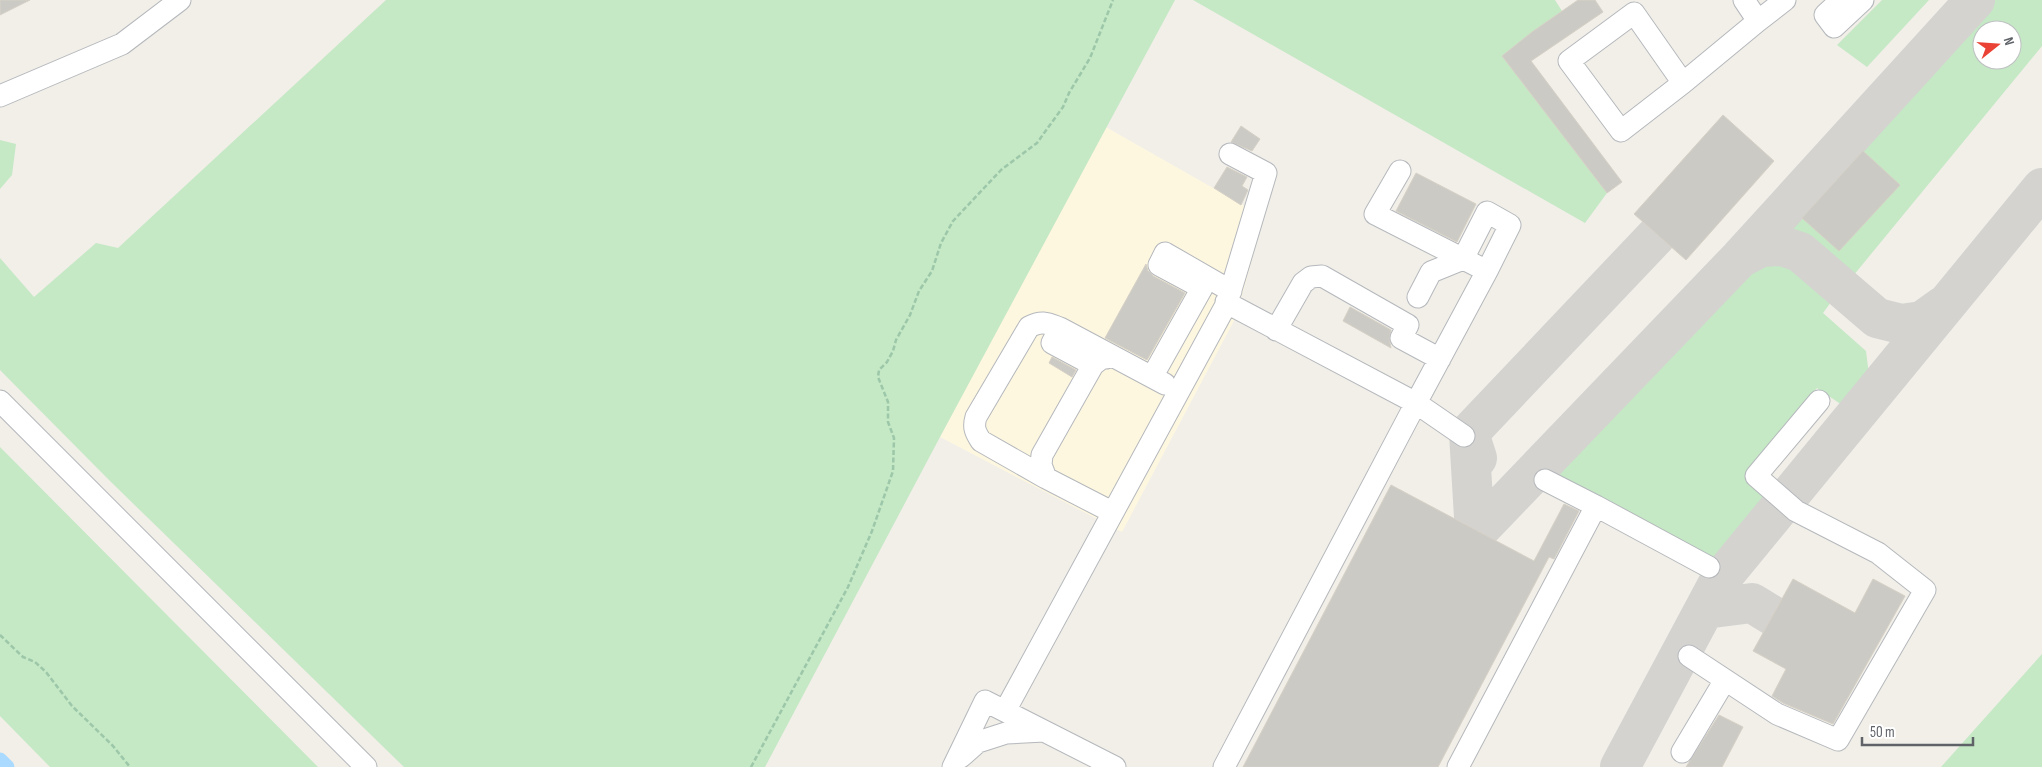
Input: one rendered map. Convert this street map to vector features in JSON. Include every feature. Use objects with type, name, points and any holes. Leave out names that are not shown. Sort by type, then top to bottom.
[{"type":"street","points":[[0,96],[122,44],[180,0]]},
{"type":"street","points":[[1744,0],[1758,20]]},
{"type":"street","points":[[1683,83],[1634,13],[1569,61],[1621,131],[1683,83],[1758,20],[1785,0]]},
{"type":"street","points":[[1839,1],[1825,15],[1834,27],[1863,0]]},
{"type":"street","points":[[1005,711],[1112,512],[1180,391],[1229,297],[1266,173],[1230,154]]},
{"type":"street","points":[[1400,171],[1375,214],[1487,271]]},
{"type":"street","points":[[1224,767],[1510,225],[1488,212],[1463,259],[1431,272],[1418,297]]},
{"type":"street","points":[[1229,297],[1202,288],[1159,265],[1165,253],[1229,297],[1276,330],[1416,403],[1464,436]]},
{"type":"street","points":[[1276,330],[1303,283],[1311,277],[1322,276],[1408,325],[1401,338],[1440,359]]},
{"type":"street","points":[[1152,377],[1202,288]]},
{"type":"street","points":[[1186,317],[1211,332]]},
{"type":"street","points":[[1112,512],[1046,478],[982,441],[976,434],[974,426],[976,417],[1030,327],[1045,322],[1180,391]]},
{"type":"street","points":[[1060,328],[1052,343],[1093,365]]},
{"type":"street","points":[[1046,478],[1041,465],[1042,455],[1093,365],[1102,358],[1115,357]]},
{"type":"street","points":[[0,401],[366,767]]},
{"type":"street","points":[[1690,656],[1777,714],[1838,740],[1925,590],[1878,553],[1796,511],[1756,476],[1819,401]]},
{"type":"street","points":[[1545,480],[1709,567]]},
{"type":"street","points":[[1458,767],[1596,506]]},
{"type":"street","points":[[1682,752],[1725,680]]},
{"type":"street","points":[[954,765],[985,701],[1115,767]]},
{"type":"street","points":[[954,765],[978,742],[1006,733],[1044,731]]},
{"type":"path","points":[[751,767],[848,587],[872,531],[893,471],[894,438],[888,422],[888,402],[878,377],[879,370],[887,362],[893,351],[896,340],[916,303],[919,291],[932,270],[941,243],[953,222],[1001,170],[1037,143],[1048,129],[1063,107],[1069,92],[1090,58],[1113,0]]},
{"type":"path","points":[[0,635],[46,672],[72,706],[113,746],[130,767]]},
{"type":"shaded area","points":[[1104,126],[1264,217],[1236,317],[1122,532],[940,437]]},
{"type":"green space","points":[[386,0],[1175,0],[765,767],[404,767],[110,481],[0,370],[0,258],[34,297],[96,243],[118,248]]},
{"type":"green space","points":[[1193,0],[1555,0],[1562,11],[1502,56],[1607,193],[1585,223]]},
{"type":"green space","points":[[1882,0],[1929,0],[1867,67],[1837,45]]},
{"type":"green space","points":[[1985,0],[2042,0],[2042,46],[1853,276],[1841,275],[1782,223]]},
{"type":"green space","points":[[0,140],[16,144],[12,175],[0,189]]},
{"type":"green space","points":[[1776,256],[1784,263],[1787,259],[1798,269],[1800,266],[1828,290],[1825,296],[1831,302],[1823,313],[1866,351],[1870,383],[1853,402],[1839,403],[1817,388],[1745,476],[1768,496],[1769,509],[1722,564],[1561,478],[1556,462],[1743,269],[1745,272],[1752,264],[1757,268],[1766,258],[1770,262]]},
{"type":"green space","points":[[0,447],[318,767],[50,767],[0,716]]},
{"type":"green space","points":[[2042,654],[2042,767],[1941,767]]},
{"type":"building","points":[[0,0],[30,0],[0,15]]},
{"type":"building","points":[[1578,0],[1595,0],[1603,12],[1531,61],[1622,182],[1607,193],[1502,56],[1532,32]]},
{"type":"building","points":[[1723,115],[1774,161],[1686,260],[1634,214]]},
{"type":"building","points":[[1241,126],[1260,139],[1252,151],[1231,142]]},
{"type":"building","points":[[1863,151],[1900,185],[1839,251],[1802,218]]},
{"type":"building","points":[[1227,167],[1247,177],[1242,186],[1248,190],[1241,205],[1214,188]]},
{"type":"building","points":[[1416,173],[1476,204],[1457,242],[1396,211]]},
{"type":"building","points":[[1146,264],[1148,271],[1153,276],[1185,293],[1147,360],[1105,338]]},
{"type":"building","points":[[1350,307],[1391,330],[1389,338],[1391,348],[1343,321]]},
{"type":"building","points":[[1052,357],[1076,370],[1072,377],[1049,363]]},
{"type":"building","points":[[1391,485],[1534,561],[1564,504],[1579,511],[1554,559],[1549,557],[1438,767],[1243,767]]},
{"type":"building","points":[[1793,579],[1855,613],[1873,579],[1905,596],[1833,724],[1783,703],[1772,696],[1786,669],[1753,651]]},
{"type":"building","points":[[1719,715],[1743,727],[1722,767],[1686,767]]},
{"type":"waterway","points":[[0,760],[7,767]]},
{"type":"taxiway","points":[[1469,433],[1475,534],[1740,258],[1975,0]]},
{"type":"taxiway","points":[[1620,767],[1720,580],[2042,188]]},
{"type":"taxiway","points":[[1477,458],[1469,433],[1656,236]]},
{"type":"taxiway","points":[[1740,258],[1761,247],[1782,246],[1800,252],[1877,318],[1901,324],[1922,321],[1943,306]]},
{"type":"taxiway","points":[[1705,609],[1752,603],[1778,619]]}]
